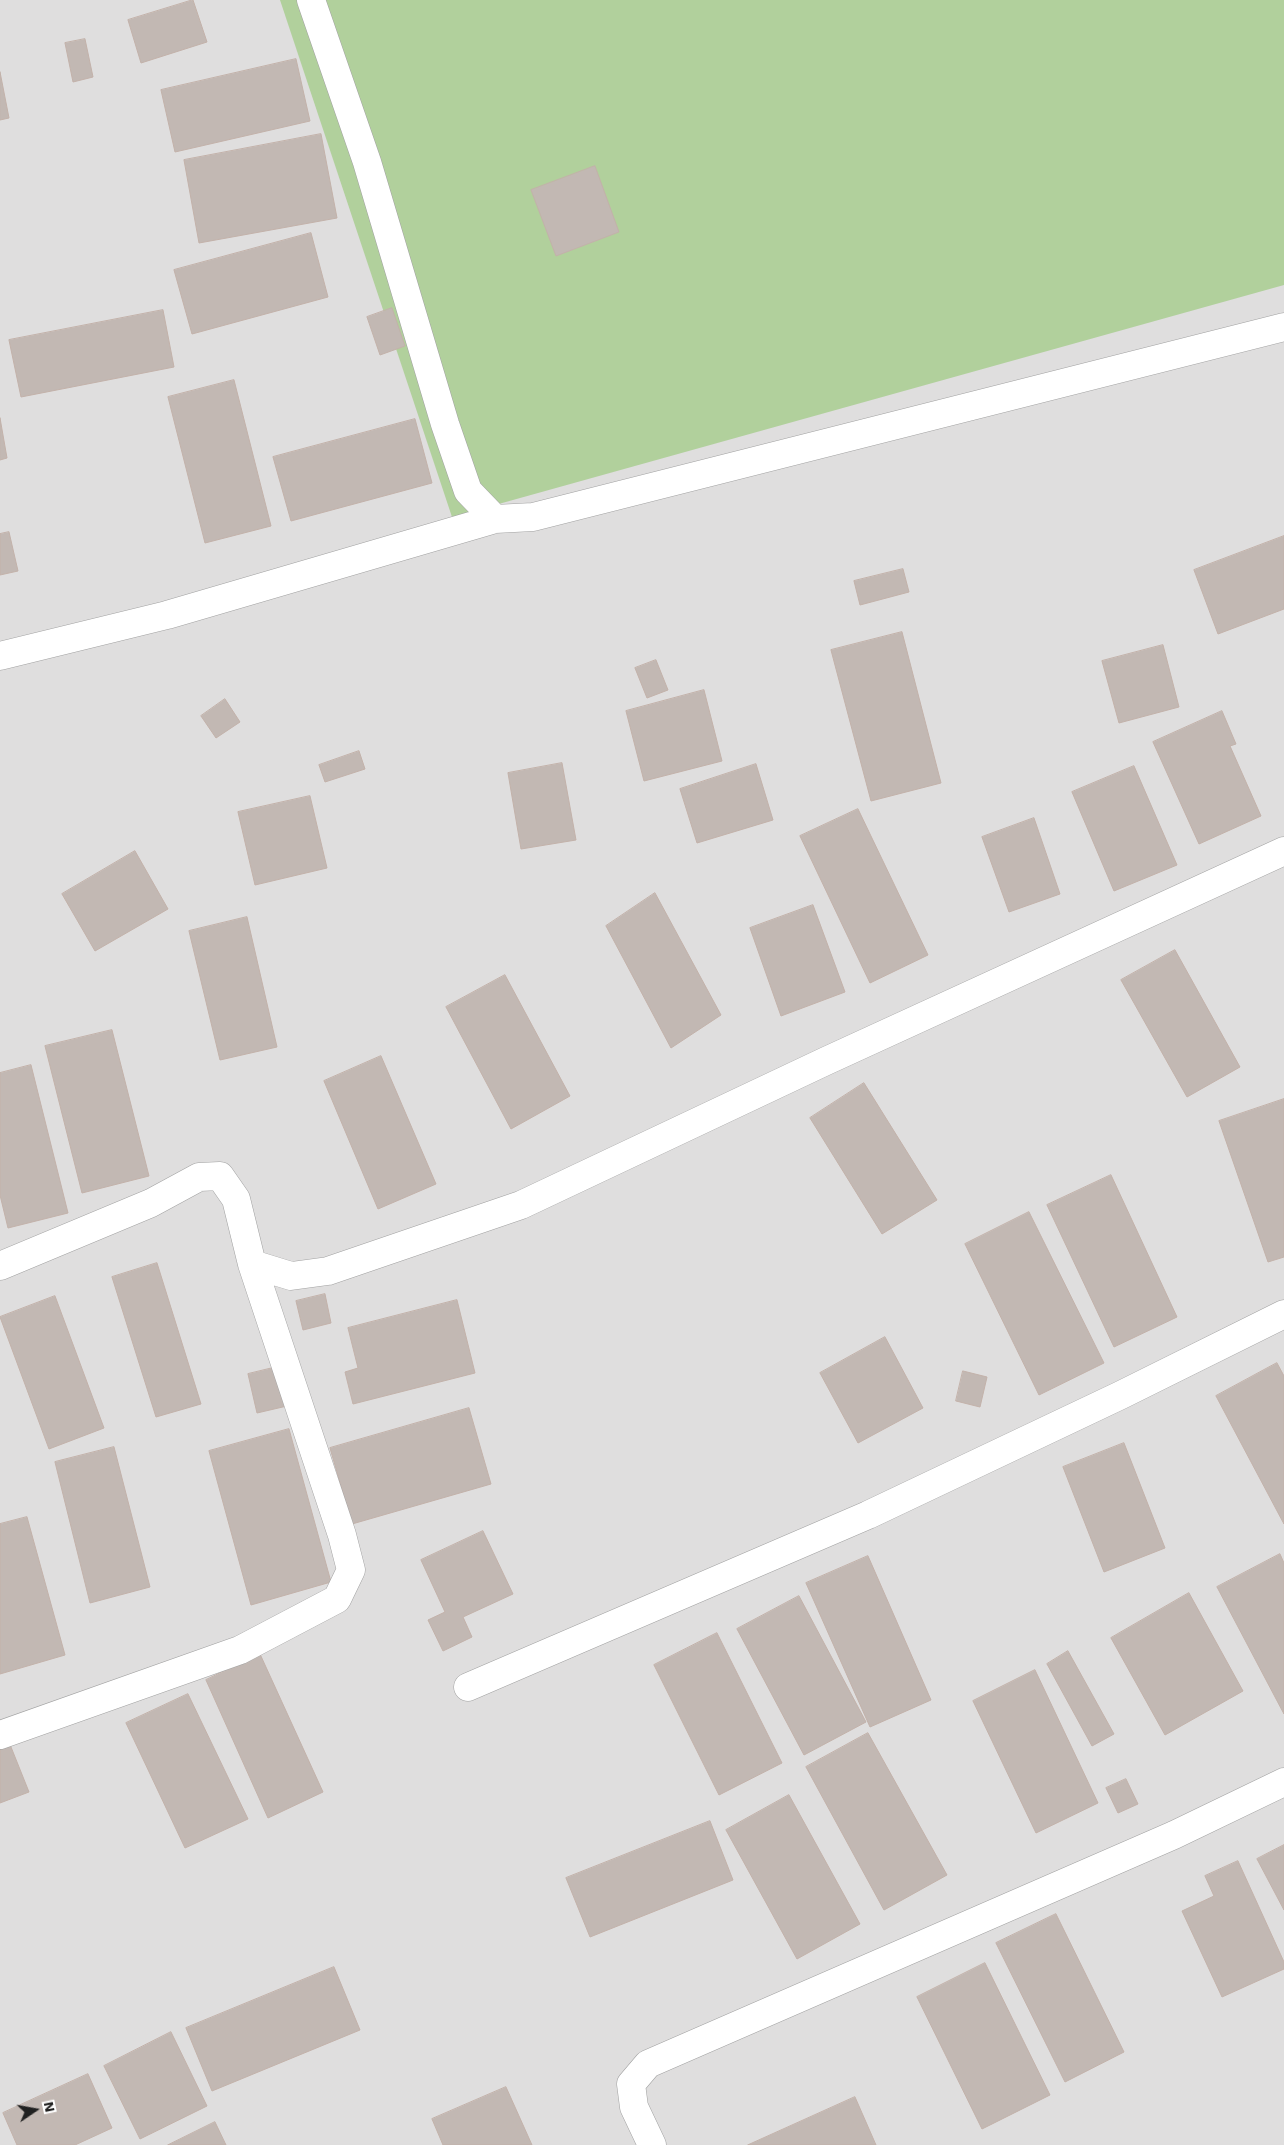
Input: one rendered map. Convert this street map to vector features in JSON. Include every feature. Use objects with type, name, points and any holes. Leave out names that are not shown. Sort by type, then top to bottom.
[{"type":"street","points":[[311,0],[367,162],[442,415],[468,492],[495,519]]},
{"type":"street","points":[[0,656],[167,615],[495,519],[532,517],[1284,327]]},
{"type":"street","points":[[252,1264],[291,1276],[328,1271],[521,1205],[826,1061],[1284,851]]},
{"type":"street","points":[[0,1266],[151,1203],[199,1177],[220,1176],[236,1199],[252,1264],[352,1570],[337,1599],[240,1650],[0,1736]]},
{"type":"street","points":[[468,1687],[868,1515],[1112,1399],[1284,1314]]},
{"type":"street","points":[[652,2145],[634,2107],[631,2084],[648,2064],[1174,1835],[1284,1782]]},
{"type":"shaded area","points":[[0,0],[1284,0],[1284,2145],[0,2145]]},
{"type":"green space","points":[[280,0],[1284,0],[1284,285],[452,517]]},
{"type":"building","points":[[193,0],[207,42],[141,63],[128,20]]},
{"type":"building","points":[[85,39],[93,77],[73,82],[65,43]]},
{"type":"building","points":[[296,59],[310,121],[175,152],[161,90]]},
{"type":"building","points":[[0,72],[9,118],[0,120]]},
{"type":"building","points":[[321,134],[337,218],[199,243],[184,160]]},
{"type":"building","points":[[595,166],[619,232],[556,256],[531,190]]},
{"type":"building","points":[[311,233],[328,297],[192,334],[174,270]]},
{"type":"building","points":[[392,308],[405,346],[380,355],[367,317]]},
{"type":"building","points":[[163,310],[174,367],[21,397],[9,340]]},
{"type":"building","points":[[234,380],[271,526],[205,543],[168,397]]},
{"type":"building","points":[[0,418],[7,458],[0,460]]},
{"type":"building","points":[[415,419],[432,483],[291,521],[273,457]]},
{"type":"building","points":[[9,532],[18,571],[0,575],[0,534]]},
{"type":"building","points":[[1284,536],[1284,609],[1218,634],[1194,570]]},
{"type":"building","points":[[903,569],[909,592],[860,605],[854,581]]},
{"type":"building","points":[[902,632],[941,783],[871,801],[831,650]]},
{"type":"building","points":[[1163,645],[1179,707],[1119,723],[1102,661]]},
{"type":"building","points":[[656,660],[668,690],[647,698],[635,668]]},
{"type":"building","points":[[704,690],[722,761],[644,781],[626,711]]},
{"type":"building","points":[[225,699],[240,722],[216,738],[201,716]]},
{"type":"building","points":[[1222,711],[1236,744],[1230,746],[1261,816],[1199,844],[1153,742]]},
{"type":"building","points":[[359,751],[365,769],[325,782],[319,765]]},
{"type":"building","points":[[562,763],[576,840],[521,849],[508,773]]},
{"type":"building","points":[[756,764],[773,820],[697,843],[680,789]]},
{"type":"building","points":[[1134,766],[1177,865],[1114,891],[1072,792]]},
{"type":"building","points":[[310,796],[327,868],[255,885],[238,812]]},
{"type":"building","points":[[858,809],[928,955],[870,983],[800,836]]},
{"type":"building","points":[[1034,818],[1060,894],[1009,912],[982,837]]},
{"type":"building","points":[[135,851],[168,909],[95,951],[62,894]]},
{"type":"building","points":[[655,893],[721,1015],[671,1048],[606,926]]},
{"type":"building","points":[[813,905],[845,992],[781,1016],[750,928]]},
{"type":"building","points":[[247,917],[277,1047],[220,1060],[189,931]]},
{"type":"building","points":[[1175,950],[1240,1067],[1187,1097],[1121,980]]},
{"type":"building","points":[[505,975],[570,1096],[511,1129],[446,1007]]},
{"type":"building","points":[[112,1030],[149,1176],[82,1193],[45,1046]]},
{"type":"building","points":[[381,1056],[436,1184],[378,1209],[324,1081]]},
{"type":"building","points":[[31,1065],[68,1213],[8,1228],[0,1195],[0,1073]]},
{"type":"building","points":[[864,1083],[937,1200],[882,1234],[810,1118]]},
{"type":"building","points":[[1284,1099],[1284,1257],[1268,1262],[1219,1121]]},
{"type":"building","points":[[1111,1175],[1177,1317],[1114,1347],[1047,1205]]},
{"type":"building","points":[[1029,1212],[1104,1363],[1039,1395],[965,1244]]},
{"type":"building","points":[[157,1263],[201,1404],[156,1417],[112,1277]]},
{"type":"building","points":[[325,1294],[331,1323],[303,1330],[296,1301]]},
{"type":"building","points":[[55,1296],[104,1428],[49,1449],[0,1317]]},
{"type":"building","points":[[457,1300],[475,1373],[353,1404],[345,1372],[358,1368],[348,1328]]},
{"type":"building","points":[[885,1337],[923,1408],[858,1443],[820,1373]]},
{"type":"building","points":[[1277,1363],[1284,1376],[1284,1524],[1216,1396]]},
{"type":"building","points":[[277,1367],[287,1406],[257,1413],[248,1374]]},
{"type":"building","points":[[963,1371],[987,1377],[980,1407],[956,1401]]},
{"type":"building","points":[[469,1408],[491,1484],[352,1524],[330,1448]]},
{"type":"building","points":[[289,1429],[331,1582],[251,1605],[209,1451]]},
{"type":"building","points":[[1124,1443],[1165,1548],[1104,1572],[1063,1467]]},
{"type":"building","points":[[114,1447],[150,1587],[90,1603],[55,1462]]},
{"type":"building","points":[[27,1517],[65,1655],[0,1674],[0,1524]]},
{"type":"building","points":[[483,1531],[513,1594],[463,1617],[472,1637],[443,1651],[428,1620],[445,1612],[421,1560]]},
{"type":"building","points":[[1280,1554],[1284,1563],[1284,1714],[1217,1587]]},
{"type":"building","points":[[868,1556],[931,1700],[870,1727],[806,1583]]},
{"type":"building","points":[[1189,1593],[1243,1691],[1165,1735],[1111,1638]]},
{"type":"building","points":[[799,1596],[866,1722],[804,1755],[737,1629]]},
{"type":"building","points":[[717,1633],[782,1763],[719,1795],[654,1665]]},
{"type":"building","points":[[1068,1651],[1114,1734],[1092,1746],[1047,1664]]},
{"type":"building","points":[[260,1654],[323,1792],[268,1818],[206,1680]]},
{"type":"building","points":[[1035,1670],[1098,1803],[1036,1833],[973,1701]]},
{"type":"building","points":[[188,1694],[248,1819],[185,1848],[126,1723]]},
{"type":"building","points":[[868,1733],[947,1875],[884,1910],[806,1767]]},
{"type":"building","points":[[9,1742],[29,1792],[0,1803],[0,1746]]},
{"type":"building","points":[[1126,1779],[1138,1804],[1118,1813],[1106,1788]]},
{"type":"building","points":[[789,1795],[860,1924],[797,1959],[726,1830]]},
{"type":"building","points":[[710,1821],[733,1880],[590,1937],[566,1878]]},
{"type":"building","points":[[1284,1845],[1284,1910],[1257,1859]]},
{"type":"building","points":[[1238,1861],[1284,1962],[1284,1969],[1222,1997],[1182,1911],[1214,1896],[1205,1876]]},
{"type":"building","points":[[1056,1914],[1124,2052],[1065,2082],[996,1943]]},
{"type":"building","points":[[985,1963],[1050,2095],[982,2129],[917,1997]]},
{"type":"building","points":[[334,1967],[360,2030],[212,2091],[186,2028]]},
{"type":"building","points":[[171,2032],[207,2106],[140,2139],[104,2066]]},
{"type":"building","points":[[88,2074],[112,2128],[75,2145],[17,2145],[3,2113]]},
{"type":"building","points":[[506,2087],[532,2145],[443,2145],[432,2119]]},
{"type":"building","points":[[855,2097],[876,2145],[748,2145]]},
{"type":"building","points":[[215,2122],[226,2145],[168,2145]]}]
